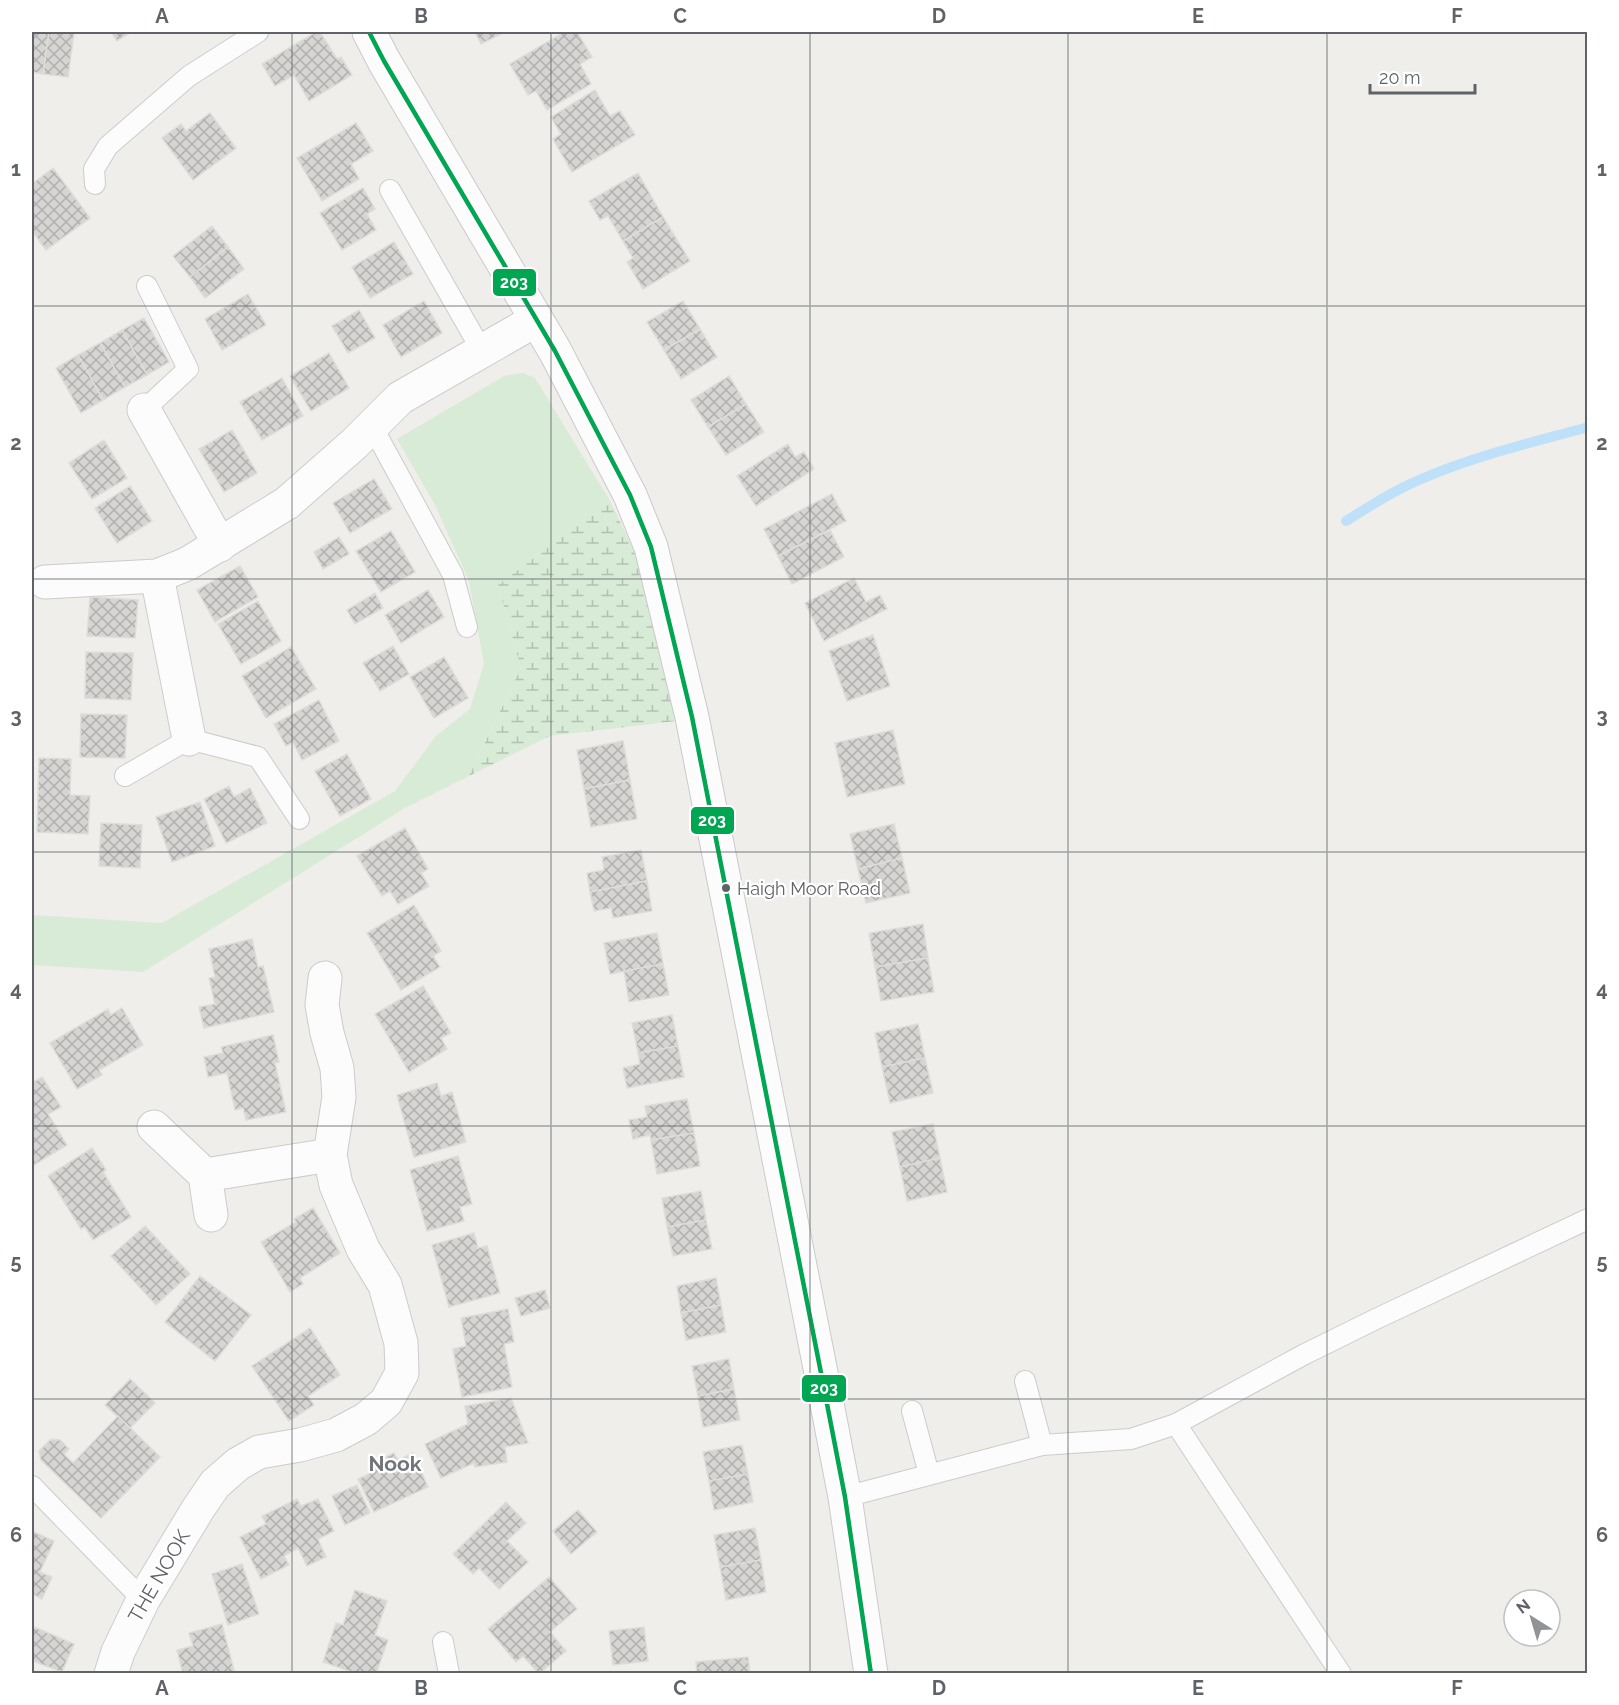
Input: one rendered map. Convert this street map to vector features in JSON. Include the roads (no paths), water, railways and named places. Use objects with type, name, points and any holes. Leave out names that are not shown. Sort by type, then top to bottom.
[{"type":"street","points":[[369,32],[536,320],[604,443],[630,495],[651,547],[692,717],[845,1497],[871,1674]]},
{"type":"street","points":[[45,582],[157,576],[188,564],[287,503],[354,444],[400,398],[536,320]]},
{"type":"street","points":[[144,410],[220,545]]},
{"type":"street","points":[[157,576],[189,739]]},
{"type":"street","name":"THE NOOK","points":[[111,1674],[118,1652],[143,1600],[215,1484],[238,1464],[259,1452],[300,1445],[336,1435],[366,1419],[386,1401],[402,1373],[401,1343],[385,1285],[363,1249],[348,1215],[336,1185],[330,1155],[339,1097],[337,1068],[322,1005],[325,978]]},
{"type":"street","points":[[154,1127],[205,1175],[211,1215]]},
{"type":"street","points":[[205,1175],[330,1155]]},
{"type":"lane","points":[[95,184],[94,169],[108,146],[189,76],[258,32]]},
{"type":"lane","points":[[390,190],[482,351]]},
{"type":"lane","points":[[144,410],[188,369],[147,286]]},
{"type":"lane","points":[[372,426],[453,575],[467,627]]},
{"type":"lane","points":[[125,776],[189,739],[258,757],[299,819]]},
{"type":"lane","points":[[845,1497],[1042,1445],[1131,1439],[1176,1424],[1305,1354],[1587,1219]]},
{"type":"lane","points":[[1025,1381],[1042,1445]]},
{"type":"lane","points":[[912,1411],[928,1474]]},
{"type":"lane","points":[[1176,1424],[1341,1674]]},
{"type":"lane","points":[[32,1486],[143,1600]]},
{"type":"lane","points":[[443,1642],[449,1674]]},
{"type":"waterway","points":[[1346,521],[1400,489],[1439,471],[1502,450],[1588,427]]},
{"type":"place","name":"Haigh Moor Road","points":[[726,888]]},
{"type":"district","name":"Nook","points":[[395,1463]]}]
